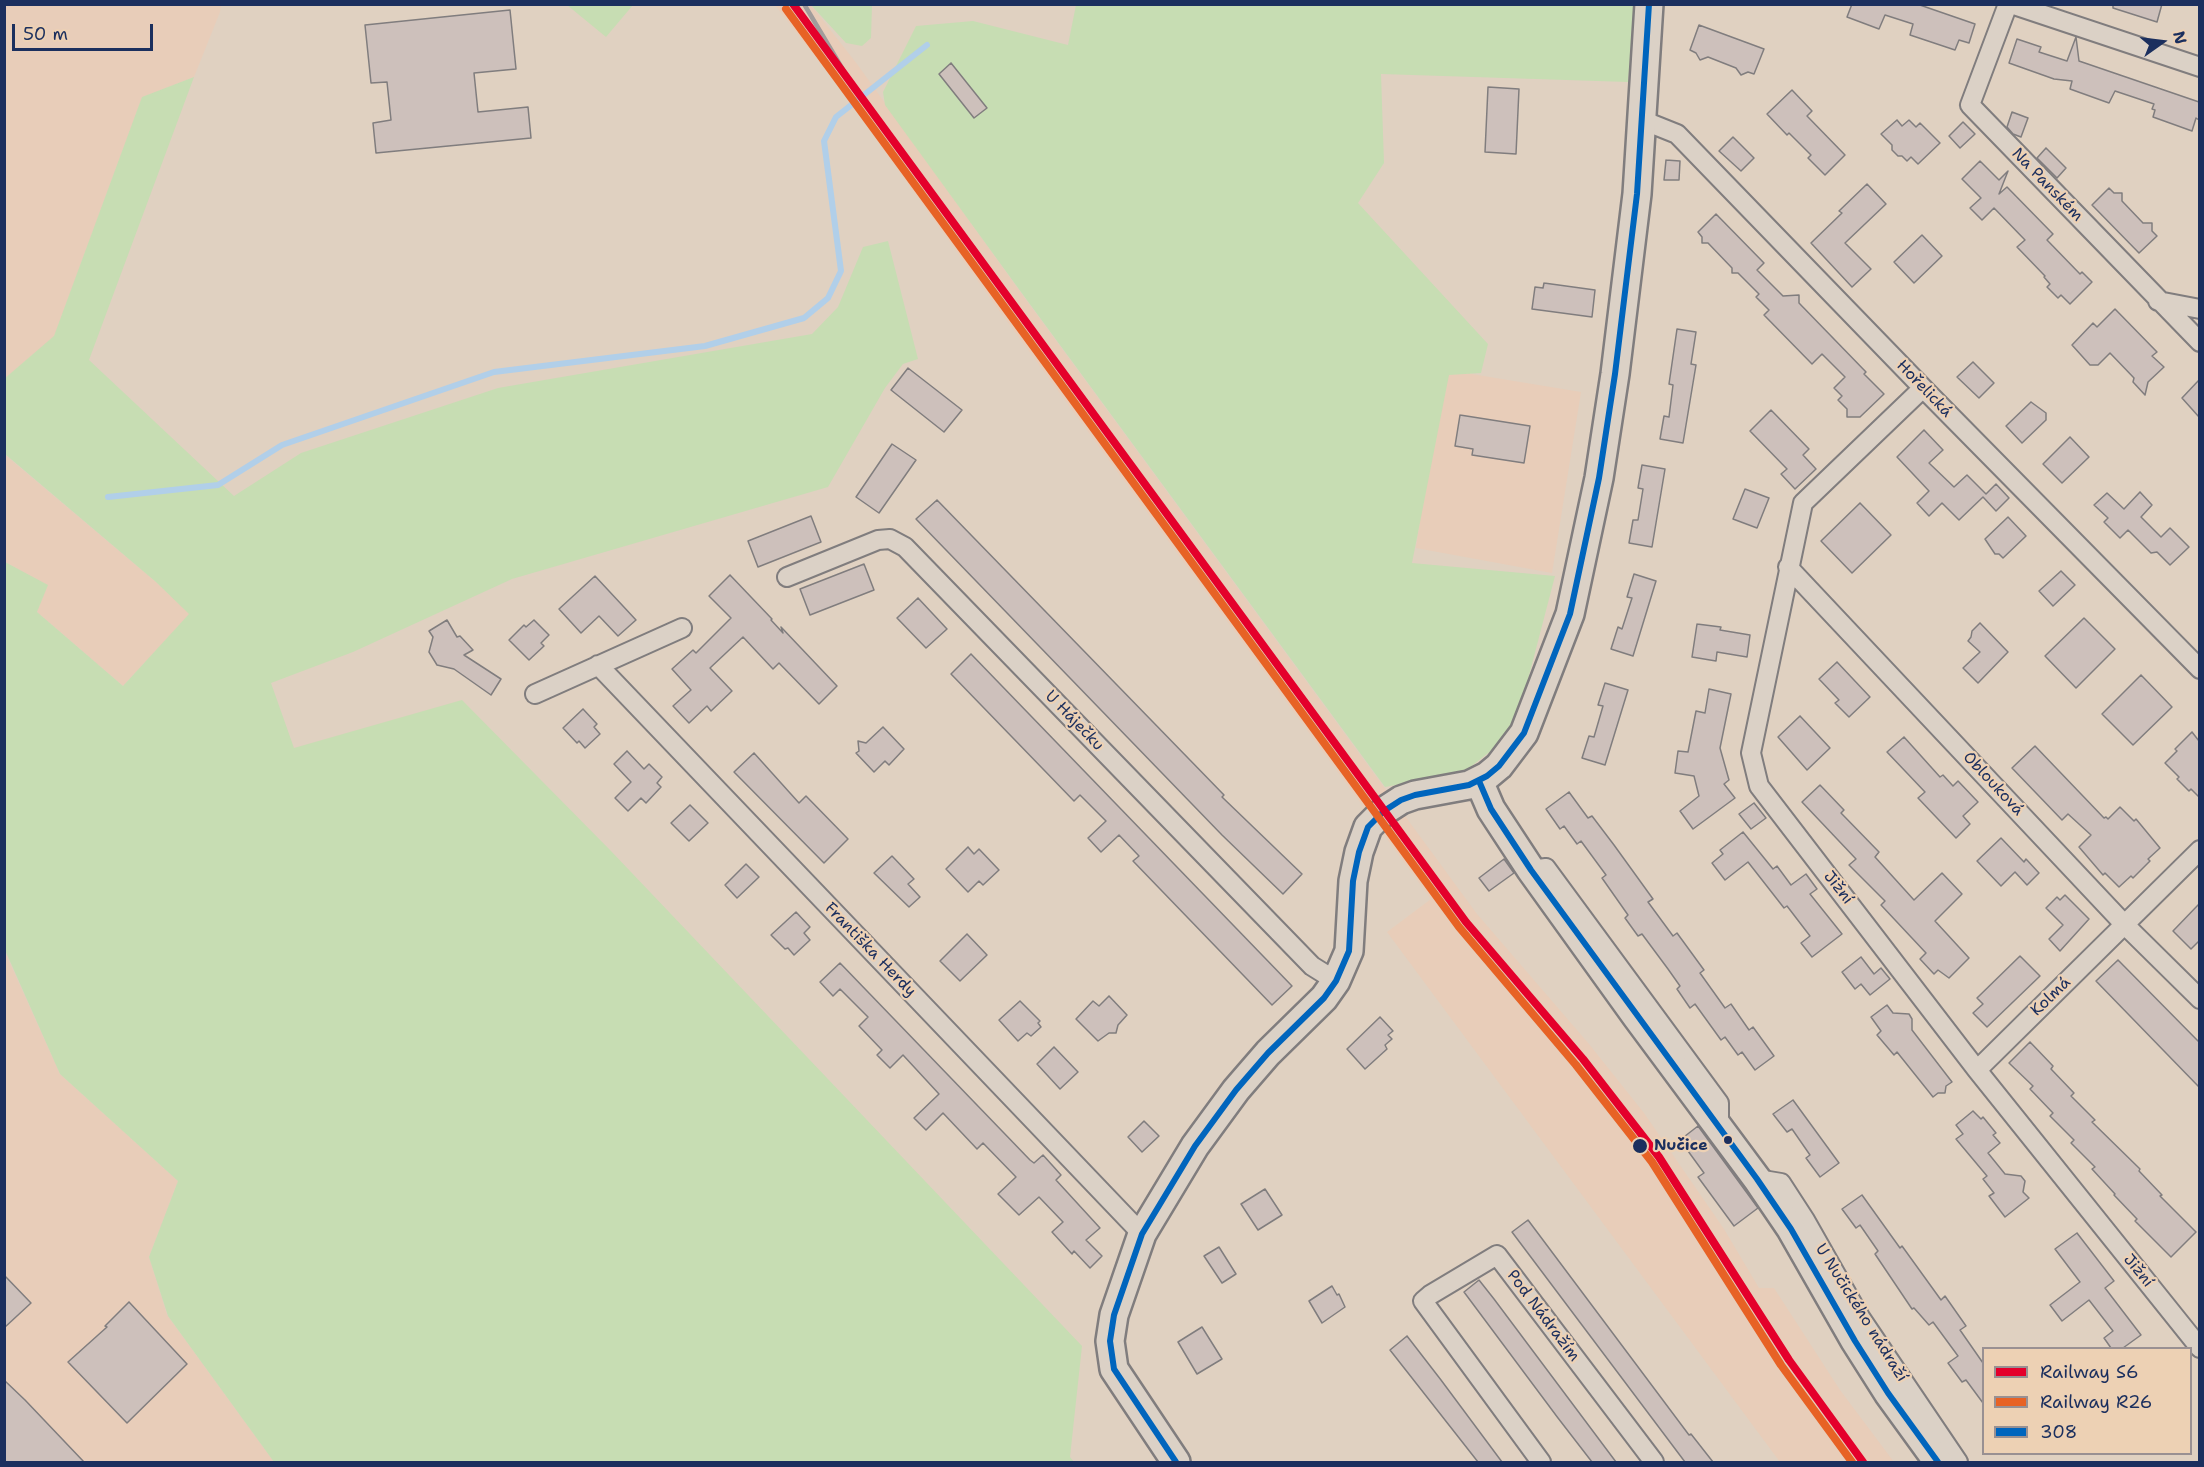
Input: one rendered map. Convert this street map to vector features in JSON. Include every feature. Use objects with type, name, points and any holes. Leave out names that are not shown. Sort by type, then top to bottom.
[{"type":"main road","points":[[1176,1462],[1114,1369],[1112,1360],[1110,1341],[1114,1315],[1142,1234],[1195,1146],[1236,1090],[1268,1053],[1324,998],[1336,981],[1349,951],[1353,881],[1359,852],[1368,827],[1384,811],[1401,800],[1479,781],[1499,766],[1524,733],[1570,614],[1599,478],[1615,375],[1637,194],[1648,4]]},
{"type":"main road","points":[[1479,781],[1491,809],[1531,870],[1757,1179],[1809,1257],[1855,1341],[1888,1393],[1938,1462]]},
{"type":"street","points":[[2009,4],[2199,67]]},
{"type":"street","name":"Na Panském","points":[[2009,4],[1970,105],[2199,342]]},
{"type":"street","name":"Hořelická","points":[[1642,120],[1677,134],[2199,669]]},
{"type":"street","points":[[2158,301],[2199,309]]},
{"type":"street","name":"Jižní","points":[[1923,388],[1803,503],[1751,753],[1759,786],[1977,1070],[2199,1348]]},
{"type":"street","name":"U Háječku","points":[[787,577],[878,540],[890,539],[905,547],[1312,966],[1336,981]]},
{"type":"street","name":"Oblouková","points":[[1788,567],[2125,925],[2199,999]]},
{"type":"street","points":[[535,694],[682,628]]},
{"type":"street","name":"Františka Herdy","points":[[598,666],[1142,1234]]},
{"type":"street","name":"Kolmá","points":[[1977,1070],[2199,850]]},
{"type":"street","name":"U Nučického nádraží","points":[[1757,1179],[1781,1183],[1860,1317],[1958,1462]]},
{"type":"street","name":"Pod Nádražím","points":[[1541,1462],[1423,1301],[1497,1255],[1654,1462]]},
{"type":"shaded area","points":[[5,5],[221,5],[194,77],[142,98],[54,337],[5,379]]},
{"type":"shaded area","points":[[775,5],[811,5],[857,64],[1021,293],[1477,914],[1589,1044],[1644,1113],[1724,1229],[1759,1288],[1774,1288],[1840,1390],[1894,1462],[1780,1462],[1387,932],[1431,899],[998,309],[834,81]]},
{"type":"shaded area","points":[[1441,369],[1581,392],[1552,573],[1416,548]]},
{"type":"shaded area","points":[[4,454],[156,582],[190,614],[123,686],[37,612],[47,585],[5,562]]},
{"type":"shaded area","points":[[4,950],[60,1074],[178,1181],[149,1257],[167,1315],[274,1462],[5,1462]]},
{"type":"green space","points":[[567,5],[633,5],[606,37]]},
{"type":"green space","points":[[811,5],[872,5],[871,38],[862,46],[846,43]]},
{"type":"green space","points":[[1076,5],[1635,5],[1628,82],[1381,74],[1384,163],[1358,203],[1488,344],[1481,373],[1449,375],[1412,563],[1555,576],[1519,714],[1496,747],[1464,772],[1385,787],[885,105],[883,92],[916,26],[973,21],[1068,45]]},
{"type":"green space","points":[[194,77],[89,360],[234,496],[301,453],[498,388],[812,334],[838,307],[863,247],[888,241],[918,359],[903,364],[885,388],[828,487],[512,579],[353,652],[271,683],[294,748],[462,700],[611,851],[1082,1346],[1070,1457],[1074,1462],[274,1462],[168,1316],[149,1257],[178,1181],[60,1074],[5,950],[5,562],[48,585],[37,612],[123,686],[189,614],[156,582],[5,454],[4,379],[54,336],[142,97]]},
{"type":"building","points":[[1852,4],[1917,4],[1975,24],[1969,43],[1959,40],[1955,50],[1910,35],[1913,24],[1885,15],[1879,29],[1847,17]]},
{"type":"building","points":[[2113,4],[2162,4],[2157,22],[2113,8]]},
{"type":"building","points":[[510,10],[516,69],[474,73],[478,112],[528,107],[531,138],[376,153],[373,123],[391,120],[387,82],[371,83],[365,25]]},
{"type":"building","points":[[1699,25],[1764,49],[1754,74],[1748,72],[1741,75],[1736,68],[1708,57],[1700,60],[1696,53],[1690,50]]},
{"type":"building","points":[[2076,37],[2079,61],[2199,102],[2199,120],[2196,118],[2192,131],[2153,117],[2154,104],[2115,91],[2109,103],[2070,89],[2072,81],[2054,79],[2009,63],[2017,39],[2041,47],[2039,52],[2067,61]]},
{"type":"building","points":[[951,63],[987,108],[974,118],[939,74]]},
{"type":"building","points":[[1488,87],[1519,89],[1516,154],[1485,152]]},
{"type":"building","points":[[1792,90],[1812,111],[1807,116],[1845,155],[1825,175],[1808,158],[1811,155],[1767,114]]},
{"type":"building","points":[[2012,112],[2028,118],[2021,137],[2013,134],[2007,127]]},
{"type":"building","points":[[1897,120],[1902,126],[1909,120],[1916,127],[1920,123],[1940,143],[1918,164],[1911,157],[1907,161],[1892,150],[1892,145],[1881,134]]},
{"type":"building","points":[[1963,122],[1975,134],[1960,148],[1949,136]]},
{"type":"building","points":[[1733,137],[1754,158],[1741,171],[1719,151]]},
{"type":"building","points":[[2046,148],[2066,168],[2057,178],[2037,158]]},
{"type":"building","points":[[1666,160],[1680,161],[1679,180],[1664,180]]},
{"type":"building","points":[[1980,161],[1999,180],[2008,171],[1999,194],[2007,187],[2053,234],[2047,240],[2080,274],[2082,272],[2092,282],[2070,304],[2061,295],[2058,298],[2047,287],[2050,284],[2045,276],[2017,247],[2025,240],[1994,208],[1982,220],[1970,208],[1981,198],[1962,179]]},
{"type":"building","points":[[1867,184],[1886,204],[1845,243],[1871,269],[1852,287],[1811,243],[1842,213],[1839,211]]},
{"type":"building","points":[[2109,188],[2114,193],[2122,193],[2122,201],[2143,223],[2152,223],[2152,231],[2157,236],[2139,253],[2092,205]]},
{"type":"building","points":[[1716,214],[1764,263],[1757,270],[1783,296],[1799,295],[1799,303],[1866,372],[1864,374],[1884,394],[1860,417],[1847,417],[1847,409],[1838,400],[1842,396],[1834,388],[1845,377],[1822,354],[1812,364],[1764,315],[1769,310],[1756,297],[1759,294],[1738,273],[1732,273],[1732,268],[1708,243],[1702,243],[1702,237],[1698,232]]},
{"type":"building","points":[[1922,235],[1942,256],[1914,283],[1894,262]]},
{"type":"building","points":[[1544,283],[1595,290],[1592,317],[1532,309],[1535,287],[1543,288]]},
{"type":"building","points":[[2115,309],[2157,352],[2152,356],[2164,367],[2148,382],[2145,395],[2133,382],[2134,378],[2110,353],[2098,365],[2090,365],[2072,345],[2093,323],[2097,327]]},
{"type":"building","points":[[1677,329],[1696,332],[1691,364],[1696,365],[1683,443],[1660,439],[1664,416],[1669,417],[1673,385],[1669,384]]},
{"type":"building","points":[[1973,362],[1994,383],[1979,398],[1957,377]]},
{"type":"building","points":[[908,368],[962,410],[944,432],[891,390]]},
{"type":"building","points":[[2199,380],[2199,417],[2182,398]]},
{"type":"building","points":[[2031,402],[2046,413],[2046,420],[2022,443],[2006,426]]},
{"type":"building","points":[[1771,410],[1809,449],[1803,455],[1816,469],[1795,489],[1781,474],[1787,469],[1750,431]]},
{"type":"building","points":[[1460,415],[1530,426],[1524,463],[1472,455],[1473,449],[1455,446]]},
{"type":"building","points":[[1924,430],[1943,450],[1929,463],[1954,487],[1967,475],[1986,494],[1996,484],[2009,498],[1996,511],[1983,497],[1959,520],[1942,503],[1929,516],[1917,503],[1929,491],[1897,457]]},
{"type":"building","points":[[2070,437],[2089,457],[2062,483],[2043,464]]},
{"type":"building","points":[[892,444],[916,460],[879,513],[856,497]]},
{"type":"building","points":[[1642,465],[1665,469],[1652,547],[1629,543],[1633,520],[1638,520],[1643,489],[1638,488]]},
{"type":"building","points":[[1745,489],[1769,498],[1757,528],[1733,519]]},
{"type":"building","points":[[2140,492],[2152,505],[2141,517],[2161,537],[2170,528],[2189,547],[2170,565],[2157,552],[2151,553],[2128,530],[2120,538],[2104,522],[2108,518],[2094,505],[2107,493],[2124,509]]},
{"type":"building","points":[[937,500],[1224,795],[1222,797],[1302,874],[1283,894],[1222,835],[916,519]]},
{"type":"building","points":[[1860,503],[1891,535],[1852,573],[1821,541]]},
{"type":"building","points":[[811,516],[821,542],[758,567],[748,541]]},
{"type":"building","points":[[2008,517],[2026,536],[2003,558],[1995,554],[1985,539]]},
{"type":"building","points":[[864,564],[874,590],[810,615],[800,589]]},
{"type":"building","points":[[2061,571],[2075,585],[2053,606],[2039,591]]},
{"type":"building","points":[[1634,574],[1656,581],[1633,656],[1611,649],[1618,627],[1622,629],[1632,598],[1627,597]]},
{"type":"building","points":[[730,575],[783,633],[781,627],[837,686],[819,704],[779,663],[773,669],[743,637],[710,668],[732,691],[711,711],[707,706],[689,723],[673,706],[691,690],[672,669],[693,650],[696,653],[731,618],[709,596]]},
{"type":"building","points":[[595,576],[636,620],[618,636],[599,616],[581,633],[559,609]]},
{"type":"building","points":[[918,598],[947,629],[926,648],[897,618]]},
{"type":"building","points":[[2084,618],[2115,649],[2076,688],[2045,656]]},
{"type":"building","points":[[447,620],[457,637],[460,636],[473,650],[464,655],[501,679],[491,695],[454,669],[437,665],[429,652],[433,637],[429,631]]},
{"type":"building","points":[[534,620],[549,635],[541,643],[544,646],[529,660],[509,640],[524,625],[526,627]]},
{"type":"building","points":[[1980,623],[2008,652],[1978,683],[1963,668],[1980,652],[1968,641],[1972,631]]},
{"type":"building","points":[[1697,624],[1721,627],[1720,630],[1750,635],[1747,657],[1717,652],[1716,661],[1692,657]]},
{"type":"building","points":[[971,654],[1292,986],[1272,1005],[1133,861],[1139,856],[1119,835],[1101,852],[1088,838],[1106,821],[1080,795],[1074,801],[951,674]]},
{"type":"building","points":[[1837,662],[1870,697],[1849,717],[1835,703],[1839,700],[1819,679]]},
{"type":"building","points":[[2141,675],[2172,707],[2133,745],[2102,714]]},
{"type":"building","points":[[1605,683],[1628,690],[1605,765],[1582,758],[1589,736],[1594,737],[1603,706],[1598,705]]},
{"type":"building","points":[[1709,689],[1731,694],[1720,748],[1729,780],[1724,784],[1735,798],[1693,829],[1680,811],[1699,796],[1694,776],[1675,773],[1678,751],[1688,752],[1696,711],[1705,713]]},
{"type":"building","points":[[583,709],[597,724],[594,727],[600,734],[585,748],[563,728]]},
{"type":"building","points":[[1800,716],[1830,748],[1807,770],[1778,737]]},
{"type":"building","points":[[883,727],[904,749],[889,765],[885,761],[874,772],[856,753],[859,751],[858,741],[866,743]]},
{"type":"building","points":[[2192,732],[2199,741],[2199,797],[2177,779],[2179,777],[2165,763]]},
{"type":"building","points":[[1904,737],[1940,777],[1943,775],[1953,786],[1958,781],[1978,802],[1963,816],[1970,824],[1956,838],[1918,798],[1925,792],[1887,752]]},
{"type":"building","points":[[2035,746],[2104,818],[2108,819],[2120,807],[2134,821],[2136,819],[2160,848],[2133,878],[2131,876],[2119,887],[2105,873],[2103,875],[2079,847],[2091,835],[2068,814],[2062,820],[2012,768]]},
{"type":"building","points":[[627,751],[644,769],[649,764],[662,777],[657,783],[661,787],[646,803],[641,798],[628,811],[615,798],[631,782],[614,764]]},
{"type":"building","points":[[754,753],[799,803],[806,796],[848,839],[824,863],[734,772]]},
{"type":"building","points":[[1820,785],[1844,810],[1841,813],[1879,852],[1875,857],[1914,900],[1942,873],[1962,894],[1935,921],[1969,958],[1949,978],[1938,970],[1934,974],[1920,959],[1926,953],[1881,905],[1885,901],[1849,865],[1856,859],[1802,802]]},
{"type":"building","points":[[1569,792],[1588,818],[1592,816],[1653,899],[1648,902],[1673,936],[1677,933],[1704,970],[1700,973],[1725,1008],[1731,1004],[1749,1030],[1753,1027],[1774,1056],[1755,1070],[1742,1052],[1738,1055],[1725,1037],[1721,1040],[1695,1004],[1690,1008],[1677,989],[1680,986],[1668,969],[1642,934],[1638,936],[1625,918],[1628,915],[1602,878],[1606,875],[1581,841],[1577,844],[1564,826],[1560,829],[1546,809]]},
{"type":"building","points":[[1754,803],[1766,818],[1751,829],[1739,814]]},
{"type":"building","points":[[690,805],[708,823],[689,841],[671,823]]},
{"type":"building","points":[[1743,832],[1773,869],[1777,866],[1791,885],[1806,874],[1817,889],[1810,894],[1842,934],[1812,957],[1801,943],[1810,936],[1787,906],[1784,908],[1748,862],[1725,880],[1712,863],[1723,854],[1720,850]]},
{"type":"building","points":[[2001,838],[2024,862],[2026,859],[2039,873],[2027,885],[2015,872],[2001,886],[1977,861]]},
{"type":"building","points":[[968,847],[974,854],[979,849],[999,870],[983,885],[979,881],[968,892],[946,869]]},
{"type":"building","points":[[892,856],[914,879],[908,884],[920,897],[909,907],[874,873]]},
{"type":"building","points":[[1504,859],[1514,873],[1489,891],[1479,878]]},
{"type":"building","points":[[746,864],[759,877],[737,898],[725,885]]},
{"type":"building","points":[[2065,895],[2089,919],[2060,951],[2049,939],[2063,925],[2046,908],[2057,897],[2060,900]]},
{"type":"building","points":[[2199,904],[2199,941],[2191,949],[2173,931]]},
{"type":"building","points":[[796,912],[810,927],[804,933],[810,940],[794,955],[771,935]]},
{"type":"building","points":[[967,934],[987,955],[960,981],[940,961]]},
{"type":"building","points":[[2020,956],[2040,976],[1987,1027],[1973,1013],[1983,1004],[1977,998]]},
{"type":"building","points":[[1861,957],[1874,974],[1881,968],[1890,979],[1870,995],[1861,984],[1855,989],[1842,972]]},
{"type":"building","points":[[2118,960],[2199,1042],[2199,1087],[2096,981]]},
{"type":"building","points":[[840,963],[1030,1160],[1034,1163],[1043,1155],[1061,1175],[1056,1180],[1100,1228],[1086,1240],[1102,1256],[1090,1268],[1074,1251],[1072,1254],[1052,1232],[1063,1222],[1039,1197],[1019,1215],[998,1194],[1016,1177],[983,1143],[977,1149],[943,1113],[926,1130],[914,1118],[939,1094],[903,1055],[890,1068],[877,1055],[882,1050],[859,1026],[868,1017],[840,989],[833,996],[820,982]]},
{"type":"building","points":[[1109,996],[1127,1015],[1118,1025],[1116,1033],[1109,1033],[1098,1041],[1076,1019],[1093,1001],[1099,1006]]},
{"type":"building","points":[[1020,1001],[1040,1021],[1038,1023],[1041,1027],[1031,1036],[1027,1033],[1018,1041],[999,1020]]},
{"type":"building","points":[[1887,1005],[1893,1013],[1909,1014],[1912,1019],[1912,1030],[1952,1082],[1946,1086],[1945,1093],[1938,1093],[1933,1097],[1897,1052],[1894,1055],[1877,1035],[1881,1031],[1871,1017]]},
{"type":"building","points":[[1380,1017],[1393,1031],[1388,1035],[1392,1039],[1385,1045],[1387,1049],[1365,1069],[1347,1049]]},
{"type":"building","points":[[2030,1042],[2074,1093],[2071,1096],[2095,1120],[2092,1122],[2140,1169],[2139,1171],[2162,1195],[2160,1196],[2196,1232],[2171,1257],[2135,1221],[2137,1219],[2092,1169],[2095,1167],[2071,1143],[2074,1140],[2050,1116],[2053,1113],[2030,1089],[2033,1086],[2009,1063]]},
{"type":"building","points":[[1054,1047],[1078,1072],[1060,1089],[1037,1064]]},
{"type":"building","points":[[1793,1100],[1839,1163],[1820,1177],[1806,1158],[1810,1155],[1792,1129],[1787,1132],[1773,1114]]},
{"type":"building","points":[[1973,1111],[1981,1119],[1983,1117],[1996,1133],[1993,1135],[2000,1143],[1988,1153],[2005,1174],[2021,1176],[2025,1181],[2023,1192],[2029,1198],[2005,1217],[1989,1196],[1994,1193],[1983,1179],[1987,1176],[1956,1139],[1963,1134],[1956,1125]]},
{"type":"building","points":[[1144,1121],[1159,1136],[1142,1152],[1128,1137]]},
{"type":"building","name":"Nučice","points":[[1698,1126],[1758,1208],[1734,1226],[1698,1177],[1704,1173],[1680,1140]]},
{"type":"building","points":[[1265,1189],[1282,1215],[1258,1230],[1241,1204]]},
{"type":"building","points":[[1862,1195],[1941,1300],[1945,1296],[1966,1326],[1960,1330],[1982,1362],[1982,1402],[1966,1380],[1962,1382],[1948,1363],[1958,1356],[1933,1322],[1929,1325],[1914,1308],[1912,1309],[1875,1254],[1878,1251],[1860,1225],[1856,1228],[1842,1209]]},
{"type":"building","points":[[1528,1220],[1689,1435],[1691,1434],[1713,1462],[1685,1462],[1512,1232]]},
{"type":"building","points":[[2077,1233],[2114,1281],[2105,1288],[2141,1335],[2124,1347],[2110,1347],[2104,1338],[2113,1331],[2089,1300],[2062,1321],[2050,1305],[2080,1282],[2055,1249]]},
{"type":"building","points":[[1219,1247],[1236,1274],[1222,1283],[1204,1256]]},
{"type":"building","points":[[4,1275],[31,1303],[4,1328]]},
{"type":"building","points":[[1479,1280],[1616,1462],[1592,1462],[1558,1418],[1464,1292]]},
{"type":"building","points":[[1332,1286],[1345,1307],[1322,1323],[1309,1301]]},
{"type":"building","points":[[129,1302],[187,1364],[127,1423],[68,1362],[107,1327],[105,1326]]},
{"type":"building","points":[[1202,1327],[1222,1359],[1197,1374],[1178,1342]]},
{"type":"building","points":[[1407,1336],[1502,1462],[1478,1462],[1390,1350]]},
{"type":"building","points":[[4,1380],[25,1400],[84,1462],[4,1462]]},
{"type":"waterway","points":[[108,497],[218,485],[282,445],[494,372],[705,346],[804,318],[828,298],[841,271],[824,141],[836,117],[927,45]]},
{"type":"railway","points":[[804,4],[845,73]]},
{"type":"rail line","name":"S6","points":[[793,4],[1466,922],[1583,1059],[1659,1157],[1789,1360],[1863,1462]]},
{"type":"rail line","name":"R26","points":[[786,9],[1459,927],[1576,1065],[1652,1162],[1781,1365],[1852,1462]]},
{"type":"transit line","name":"308","points":[[1176,1462],[1114,1369],[1110,1341],[1114,1315],[1142,1234],[1195,1146],[1236,1090],[1268,1053],[1324,998],[1336,981],[1349,951],[1353,881],[1359,852],[1368,827],[1384,811],[1401,800],[1415,795],[1469,785],[1487,776],[1499,766],[1524,733],[1570,614],[1599,478],[1615,374],[1637,194],[1649,4]]},
{"type":"transit line","name":"308","points":[[1479,781],[1491,809],[1531,870],[1791,1229],[1855,1341],[1888,1393],[1938,1462]]},
{"type":"place","name":"Nučice","points":[[1640,1146]]}]
